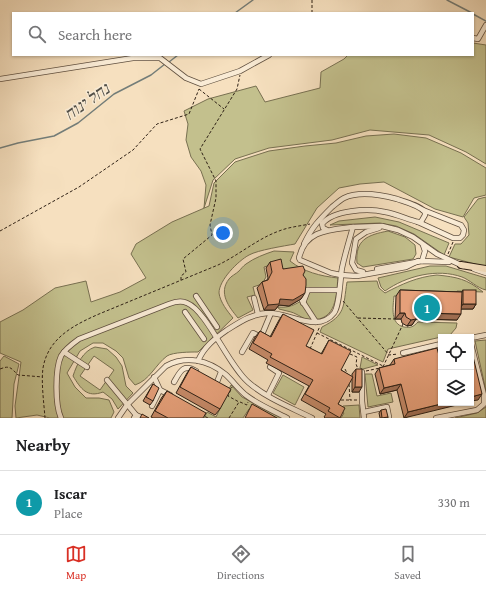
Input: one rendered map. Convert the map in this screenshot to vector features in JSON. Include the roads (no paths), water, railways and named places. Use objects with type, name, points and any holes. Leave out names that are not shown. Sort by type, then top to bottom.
[{"type":"main road","points":[[461,265],[486,269]]},
{"type":"street","points":[[474,38],[478,39],[486,25]]},
{"type":"street","points":[[0,79],[133,58],[160,58],[200,87],[240,71],[267,56]]},
{"type":"street","points":[[327,230],[323,228],[322,224],[326,219],[333,215],[360,211],[384,212],[418,222],[455,238],[460,238],[464,235],[464,230],[461,225],[422,210],[404,201],[369,194],[346,197],[340,200],[316,222],[304,244],[299,258],[300,260],[327,272],[358,276],[406,267],[420,261],[425,251],[422,245]]},
{"type":"street","points":[[418,222],[423,220],[425,215],[422,210]]},
{"type":"street","points":[[304,244],[314,235],[327,230],[353,227],[387,227],[406,233],[422,245],[454,263]]},
{"type":"street","points":[[198,361],[201,352],[216,338],[245,318],[258,314],[271,313],[284,314],[307,322],[316,322],[330,317],[336,308],[341,275],[353,227]]},
{"type":"street","points":[[363,272],[356,270],[352,263],[356,239],[366,232],[387,227]]},
{"type":"street","points":[[341,275],[420,261],[445,261],[486,273]]},
{"type":"street","points":[[302,290],[339,290]]},
{"type":"street","points":[[308,290],[302,301],[316,322]]},
{"type":"street","points":[[196,296],[217,327]]},
{"type":"street","points":[[254,298],[258,314]]},
{"type":"street","points":[[61,418],[58,408],[57,370],[61,356],[64,352],[79,339],[175,302],[186,302],[199,313],[239,373],[254,387],[312,418]]},
{"type":"street","points":[[185,312],[204,339]]},
{"type":"street","points":[[242,352],[253,333],[261,337],[271,313]]},
{"type":"street","points":[[198,332],[214,322]]},
{"type":"street","points":[[474,338],[485,336]]},
{"type":"street","points":[[403,353],[438,345]]},
{"type":"street","points":[[64,352],[87,367]]},
{"type":"street","points":[[436,418],[477,410],[484,404],[484,395],[474,356]]},
{"type":"street","points":[[118,418],[127,405],[166,366],[174,361],[186,359],[198,361],[221,372],[250,398],[287,418]]},
{"type":"street","points":[[268,395],[280,373],[270,367]]},
{"type":"street","points":[[174,382],[181,370],[185,368],[192,368],[198,372]]},
{"type":"street","points":[[211,378],[219,383],[221,372]]},
{"type":"street","points":[[362,372],[362,401],[364,418]]},
{"type":"street","points":[[154,377],[160,390],[173,397]]},
{"type":"street","points":[[107,380],[135,416],[142,418]]},
{"type":"street","points":[[152,406],[160,390]]},
{"type":"street","points":[[364,412],[387,407],[389,417]]},
{"type":"waterway","name":"נחל ינוח","points":[[236,12],[253,0]]},
{"type":"waterway","name":"נחל ינוח","points":[[447,0],[470,12]]},
{"type":"waterway","name":"נחל ינוח","points":[[474,15],[486,21]]},
{"type":"waterway","name":"נחל ינוח","points":[[169,62],[177,56]]},
{"type":"waterway","name":"נחל ינוח","points":[[0,148],[54,136],[78,123],[114,94],[151,75],[165,64]]},
{"type":"place","name":"Iscar","points":[[427,308]]}]
